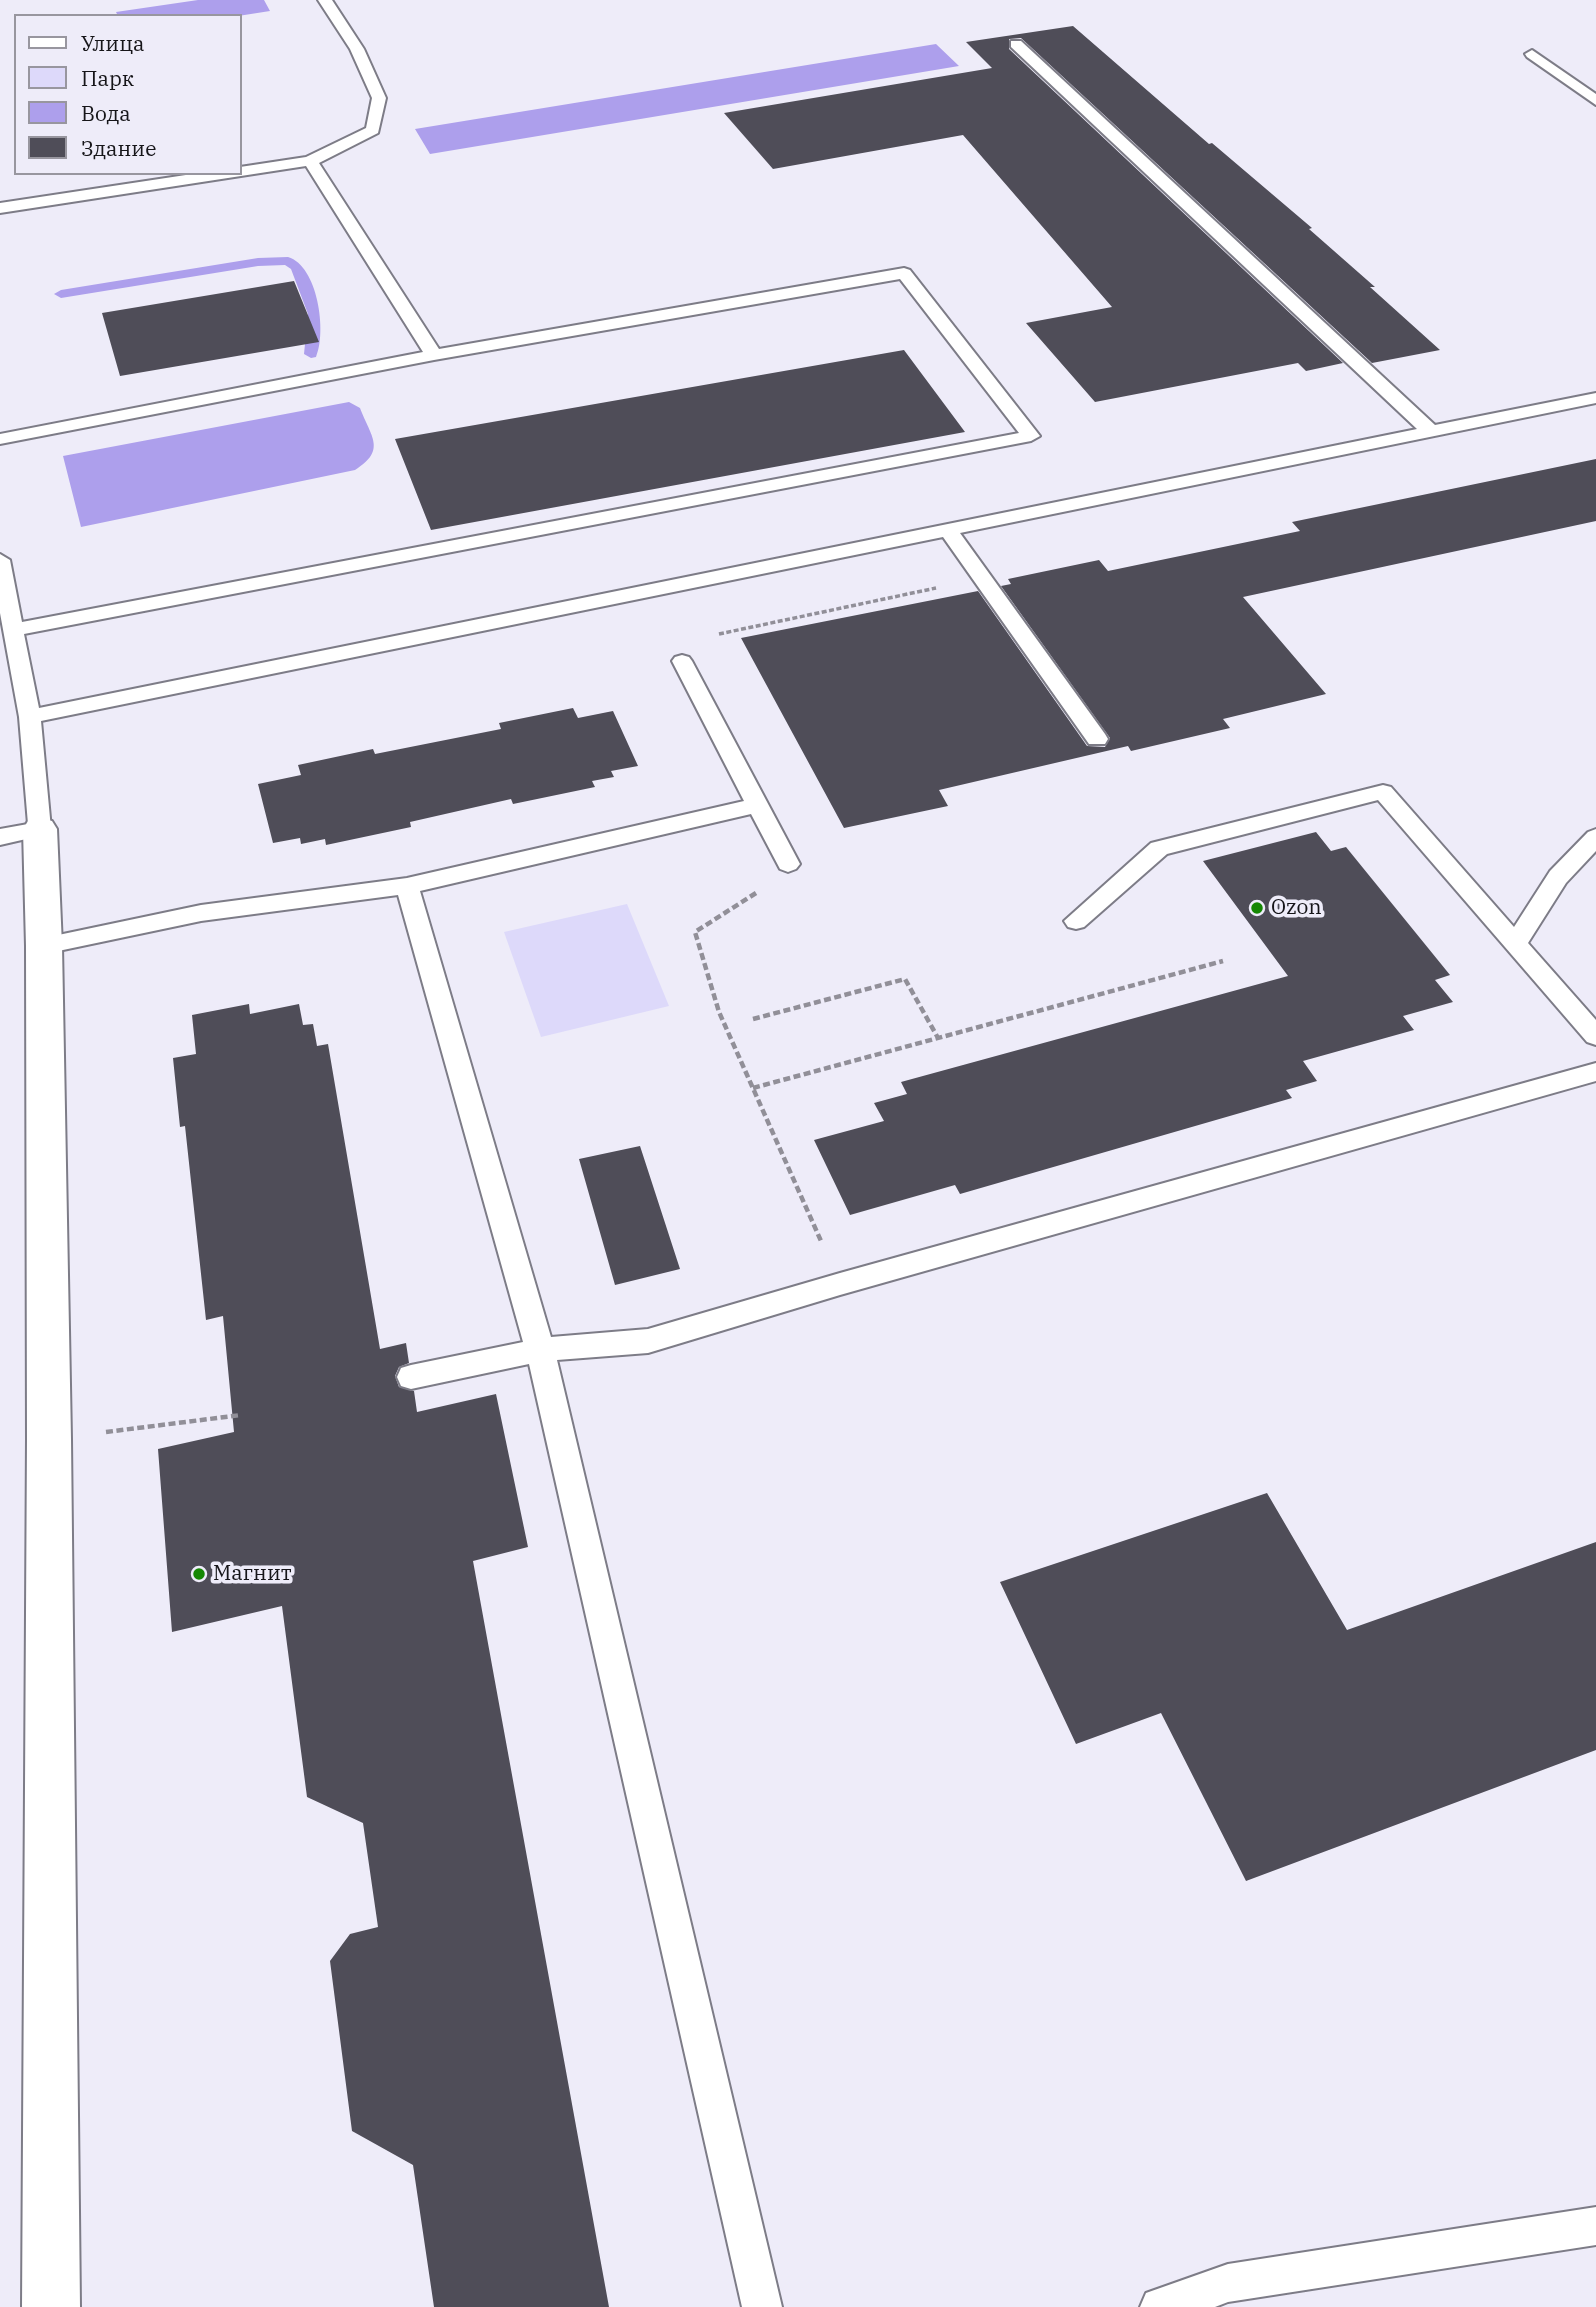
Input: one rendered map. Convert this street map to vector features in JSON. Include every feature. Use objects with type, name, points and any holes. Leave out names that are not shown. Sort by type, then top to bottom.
[{"type":"street","points":[[40,829],[44,946],[51,2307]]},
{"type":"lane","points":[[242,172],[310,161],[373,130],[379,98],[357,49],[325,0]]},
{"type":"lane","points":[[1016,44],[1431,432]]},
{"type":"lane","points":[[1532,54],[1596,101]]},
{"type":"lane","points":[[310,161],[434,355]]},
{"type":"lane","points":[[0,208],[218,175]]},
{"type":"lane","points":[[0,439],[434,355],[904,273],[1031,436],[14,630]]},
{"type":"lane","points":[[30,717],[1596,398]]},
{"type":"lane","points":[[949,531],[1097,739]]},
{"type":"lane","points":[[0,559],[30,717],[40,829],[0,837]]},
{"type":"lane","points":[[682,661],[788,864]]},
{"type":"lane","points":[[1076,921],[1159,848],[1383,792],[1596,1036]]},
{"type":"lane","points":[[44,946],[201,913],[407,886],[758,805]]},
{"type":"lane","points":[[1513,943],[1519,938],[1558,877],[1596,837]]},
{"type":"lane","points":[[407,886],[540,1350],[762,2307]]},
{"type":"lane","points":[[411,1377],[540,1350],[648,1340],[1596,1072]]},
{"type":"lane","points":[[1160,2307],[1228,2283],[1596,2226]]},
{"type":"path","points":[[682,661],[699,638],[961,583],[980,574]]},
{"type":"path","points":[[788,864],[769,885],[695,932],[719,1012],[840,1284]]},
{"type":"path","points":[[753,1088],[1223,961]]},
{"type":"path","points":[[753,1019],[905,979],[939,1038]]},
{"type":"path","points":[[105,1432],[241,1415]]},
{"type":"green space","points":[[627,904],[669,1006],[541,1037],[504,932]]},
{"type":"water","points":[[198,0],[264,0],[270,11],[242,15],[116,12]]},
{"type":"water","points":[[936,44],[959,66],[430,154],[415,129]]},
{"type":"water","points":[[349,402],[360,408],[374,442],[371,456],[355,470],[81,527],[63,456]]},
{"type":"building","points":[[1073,26],[1209,144],[1212,143],[1312,228],[1309,229],[1375,287],[1370,287],[1440,350],[1372,363],[1021,38],[1009,39],[1009,49],[1343,363],[1306,371],[1298,363],[1095,402],[1026,323],[1112,307],[963,135],[773,169],[724,113],[992,68],[966,42]]},
{"type":"building","points":[[294,281],[319,342],[120,376],[102,313]]},
{"type":"building","points":[[904,350],[965,432],[431,530],[395,439]]},
{"type":"building","points":[[1596,459],[1596,521],[1243,597],[1326,694],[1223,719],[1230,728],[1131,751],[1128,746],[939,790],[948,806],[844,828],[741,638],[978,591],[1087,746],[1105,747],[1110,738],[1001,586],[1011,584],[1008,579],[1099,560],[1108,571],[1300,531],[1292,522]]},
{"type":"building","points":[[573,708],[578,718],[613,711],[638,766],[611,771],[614,777],[592,781],[595,787],[513,804],[511,799],[410,822],[411,827],[326,845],[325,839],[301,844],[300,838],[273,843],[258,784],[301,775],[298,765],[373,749],[375,754],[501,729],[499,723]]},
{"type":"building","points":[[1316,832],[1331,851],[1346,847],[1450,975],[1435,980],[1453,1002],[1403,1016],[1414,1030],[1303,1061],[1317,1081],[1286,1090],[1292,1098],[960,1194],[955,1185],[850,1215],[814,1140],[884,1121],[874,1103],[907,1094],[901,1082],[1288,976],[1203,861]]},
{"type":"building","points":[[249,1004],[250,1014],[299,1004],[303,1025],[313,1024],[317,1046],[328,1044],[380,1349],[406,1343],[409,1363],[399,1367],[395,1376],[399,1387],[414,1391],[417,1412],[496,1394],[528,1547],[473,1561],[609,2307],[434,2307],[413,2165],[352,2131],[330,1961],[350,1934],[378,1927],[363,1823],[307,1797],[282,1606],[172,1632],[158,1449],[234,1432],[223,1316],[206,1320],[185,1126],[180,1127],[173,1058],[196,1054],[192,1015]]},
{"type":"building","points":[[640,1146],[680,1269],[615,1285],[579,1159]]},
{"type":"building","points":[[1267,1493],[1347,1630],[1596,1542],[1596,1750],[1246,1881],[1161,1713],[1076,1744],[1000,1582]]},
{"type":"waterway","points":[[61,294],[258,262],[288,261],[297,267],[315,314],[311,354]]},
{"type":"place","name":"Ozon","points":[[1257,908]]},
{"type":"place","name":"Магнит","points":[[199,1574]]}]
